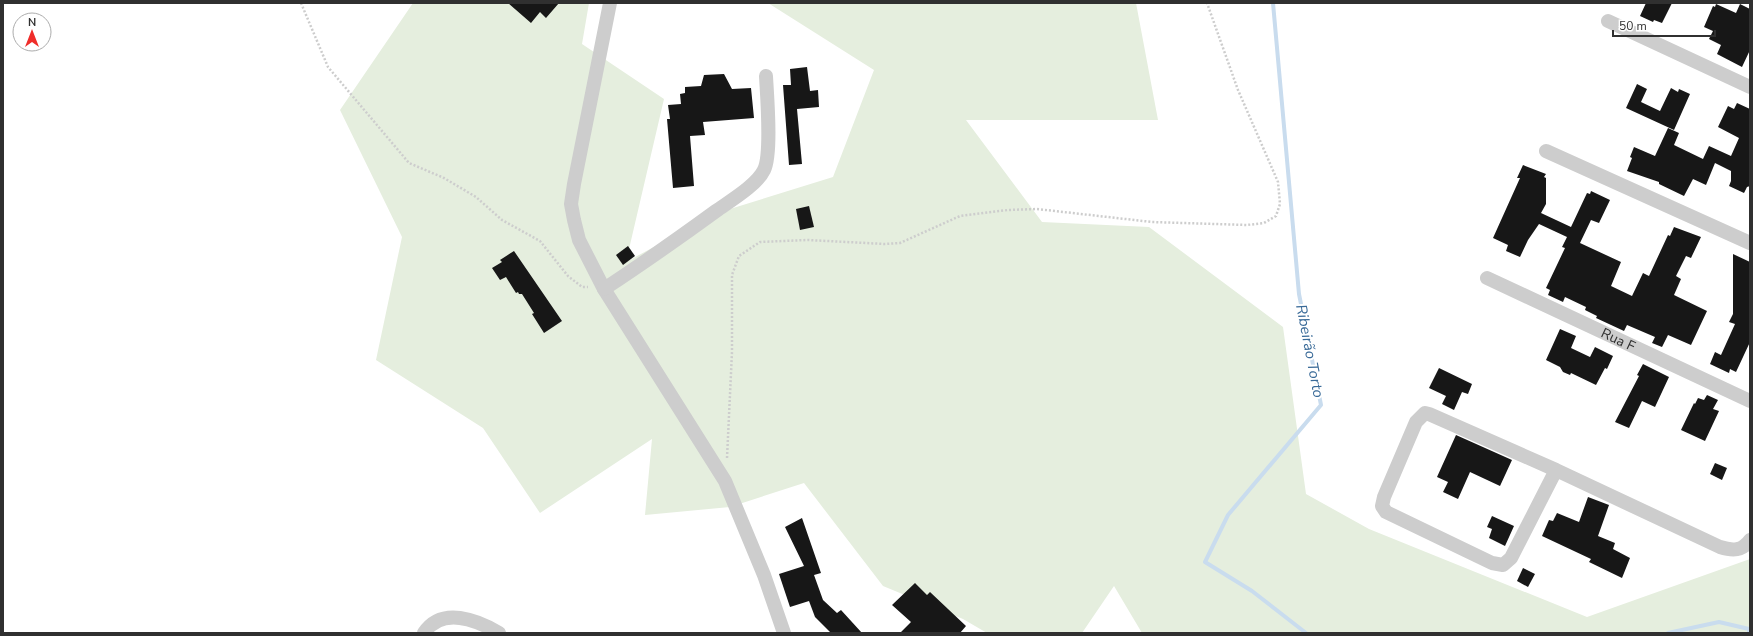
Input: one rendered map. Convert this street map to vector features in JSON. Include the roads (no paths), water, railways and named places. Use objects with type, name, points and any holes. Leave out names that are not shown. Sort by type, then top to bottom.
[{"type":"street","points":[[610,3],[571,204],[579,240],[604,289],[726,481],[764,575],[784,633]]},
{"type":"street","points":[[1608,21],[1750,87]]},
{"type":"street","points":[[604,289],[652,257],[733,199],[758,179],[764,171],[768,152],[766,76]]},
{"type":"street","points":[[1546,151],[1750,243]]},
{"type":"street","name":"Rua F","points":[[1487,278],[1750,401]]},
{"type":"street","points":[[1556,470],[1511,558],[1503,565],[1492,563],[1386,512],[1382,506],[1384,497],[1416,422],[1425,413],[1436,416],[1556,470],[1720,547],[1735,550],[1743,548],[1750,540]]},
{"type":"street","points":[[424,633],[434,622],[457,617],[470,619],[499,633]]},
{"type":"waterway","name":"Ribeirão Torto","points":[[1273,3],[1299,294],[1321,405],[1228,515],[1205,562],[1252,591],[1306,633]]},
{"type":"waterway","name":"Ribeirão Torto","points":[[1668,633],[1719,622],[1749,629],[1749,633]]}]
